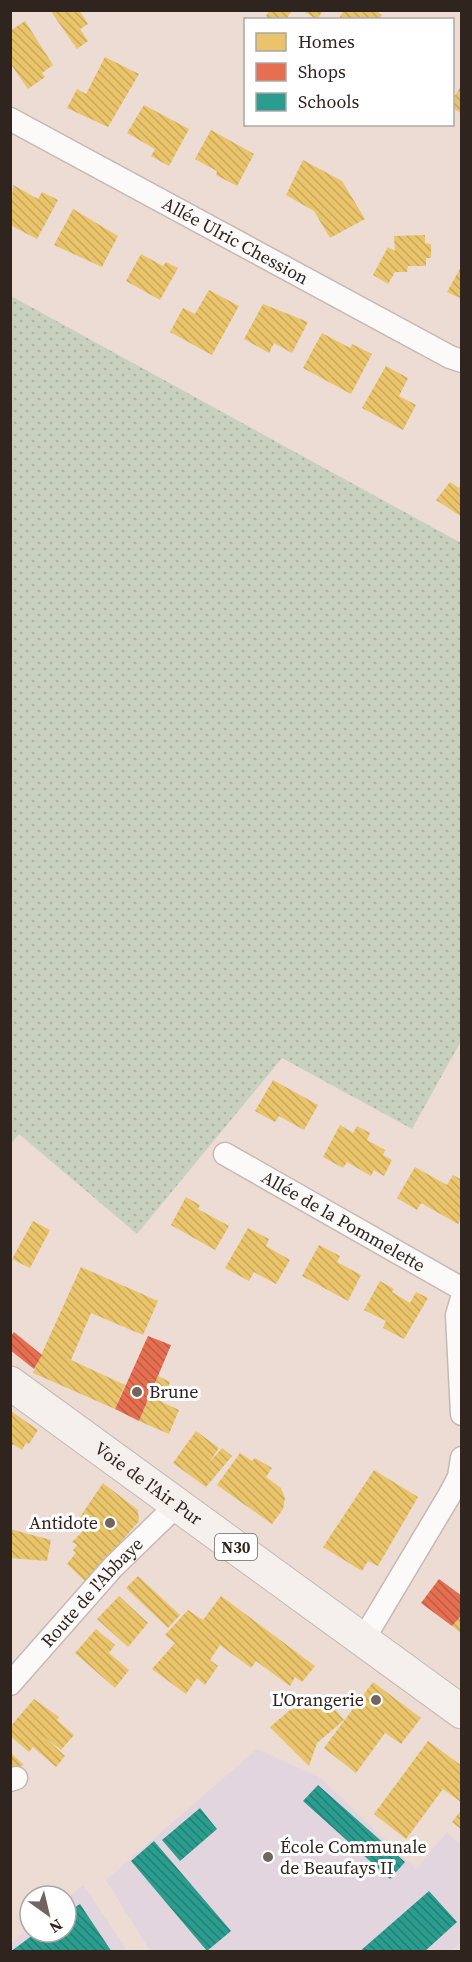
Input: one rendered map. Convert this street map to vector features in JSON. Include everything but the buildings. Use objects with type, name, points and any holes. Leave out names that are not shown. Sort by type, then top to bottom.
[{"type":"main road","name":"Voie de l'Air Pur","points":[[10,1383],[462,1712]]},
{"type":"street","name":"Allée Ulric Chession","points":[[10,119],[450,357],[462,361]]},
{"type":"street","name":"Allée de la Pommelette","points":[[225,1154],[462,1289]]},
{"type":"street","points":[[462,1298],[457,1315],[462,1414]]},
{"type":"street","points":[[363,1640],[449,1496],[459,1477],[462,1458]]},
{"type":"street","name":"Route de l'Abbaye","points":[[10,1684],[113,1567],[177,1505]]},
{"type":"shaded area","name":"École Communale de Beaufays II","points":[[257,1749],[321,1778],[416,1869],[447,1832],[461,1845],[461,1941],[451,1952],[150,1951],[106,1880]]},
{"type":"shaded area","points":[[83,1885],[127,1951],[11,1951],[10,1944],[18,1938],[18,1944],[78,1944],[78,1889]]},
{"type":"green space","points":[[11,296],[461,543],[461,1041],[412,1129],[282,1058],[137,1234],[19,1134],[11,1144]]},
{"type":"place","name":"Brune","points":[[137,1392]]},
{"type":"place","name":"Antidote","points":[[110,1523]]},
{"type":"place","name":"L'Orangerie","points":[[376,1700]]},
{"type":"place","name":"École Communale de Beaufays II","points":[[268,1857]]}]
